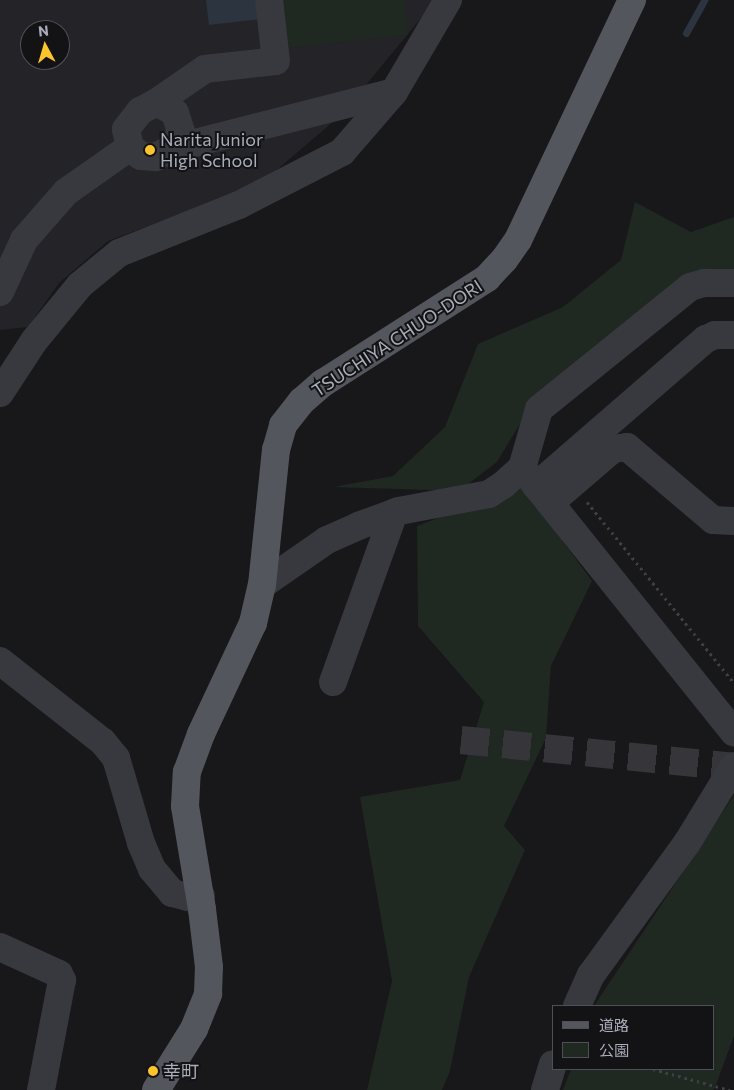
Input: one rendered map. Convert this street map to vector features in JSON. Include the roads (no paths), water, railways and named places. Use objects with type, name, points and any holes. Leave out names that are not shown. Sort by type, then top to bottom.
[{"type":"main road","name":"TSUCHIYA CHUO-DORI","points":[[156,1090],[194,1029],[208,994],[209,967],[201,896],[185,806],[187,772],[201,734],[253,623],[262,585],[276,450],[283,425],[302,401],[323,383],[487,278],[504,260],[518,240],[632,0]]},
{"type":"street","points":[[269,0],[276,60],[205,69],[140,112],[126,129],[130,147],[141,156],[155,157],[171,149],[394,92]]},
{"type":"street","points":[[0,393],[34,341],[80,285],[119,253],[239,205],[342,152],[394,92],[448,0]]},
{"type":"street","points":[[157,102],[176,112],[181,132],[171,149]]},
{"type":"street","points":[[0,292],[24,240],[66,192],[130,147]]},
{"type":"street","points":[[734,283],[704,283],[690,287],[539,409],[536,486],[734,733]]},
{"type":"street","points":[[536,486],[706,339],[715,335],[734,335]]},
{"type":"street","points":[[262,585],[327,540],[394,514],[536,486],[613,449],[627,447],[713,520],[734,521]]},
{"type":"street","points":[[333,682],[394,514]]},
{"type":"street","points":[[0,662],[102,742],[116,758],[141,843],[152,869],[172,893],[188,897],[201,896]]},
{"type":"street","points":[[576,1005],[591,975],[687,843],[734,766]]},
{"type":"street","points":[[0,947],[59,974],[62,980],[41,1090]]},
{"type":"street","points":[[545,1090],[552,1067]]},
{"type":"waterway","points":[[686,33],[704,0]]},
{"type":"tunnel","points":[[461,740],[734,767]]},
{"type":"place","name":"Narita Junior High School","points":[[150,150]]},
{"type":"place","name":"幸町","points":[[153,1071]]}]
